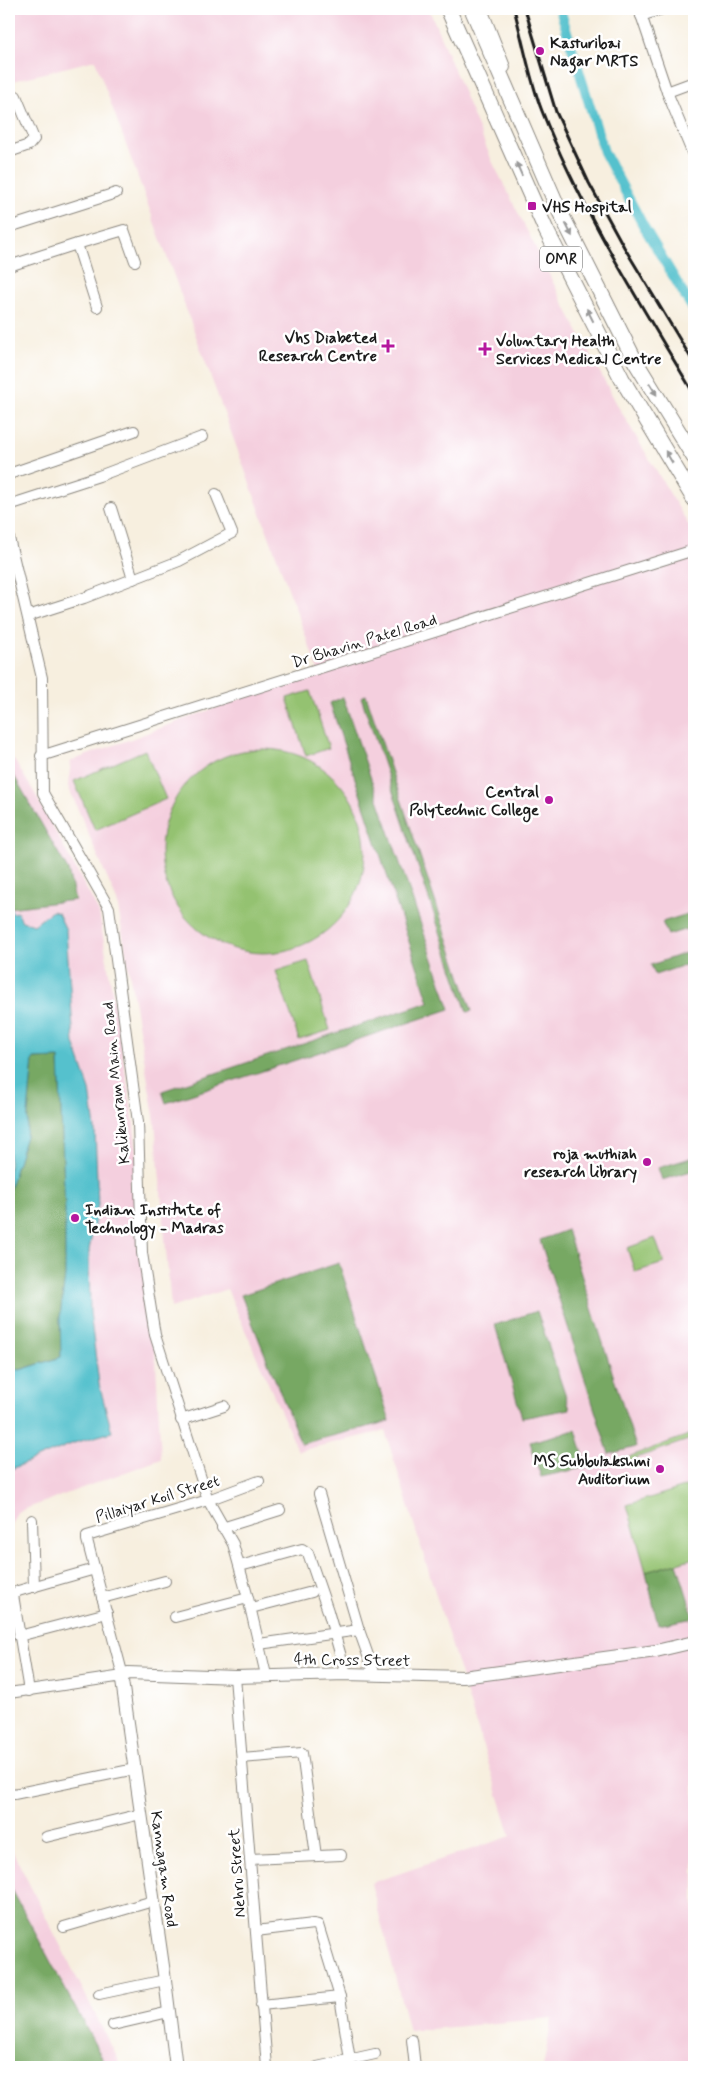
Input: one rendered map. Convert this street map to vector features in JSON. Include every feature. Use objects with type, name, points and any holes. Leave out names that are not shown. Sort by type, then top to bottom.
[{"type":"main road","name":"OMR","points":[[448,9],[546,230],[622,379],[694,499]]},
{"type":"main road","points":[[462,9],[512,113],[519,120]]},
{"type":"main road","name":"OMR","points":[[472,9],[558,208],[635,360],[694,456]]},
{"type":"street","points":[[481,9],[520,107],[519,120]]},
{"type":"street","points":[[662,9],[640,12],[667,92],[694,157]]},
{"type":"street","points":[[667,92],[694,82]]},
{"type":"street","points":[[9,152],[29,145],[34,139],[16,96]]},
{"type":"street","points":[[9,227],[116,193]]},
{"type":"street","points":[[9,266],[124,230],[135,261]]},
{"type":"street","points":[[77,244],[97,307]]},
{"type":"street","points":[[9,474],[134,430]]},
{"type":"street","points":[[9,506],[99,476],[202,437]]},
{"type":"street","points":[[28,616],[84,598],[179,561],[232,534],[216,494]]},
{"type":"street","points":[[111,508],[133,579]]},
{"type":"street","name":"Kalikunram Main Road","points":[[9,538],[42,678],[41,756],[43,793],[109,908],[138,1122],[142,1253],[155,1335],[208,1500],[222,1528],[233,1544],[250,1603],[266,1675]]},
{"type":"street","name":"Dr Bhavin Patel Road","points":[[41,756],[694,550]]},
{"type":"street","points":[[181,1420],[224,1406]]},
{"type":"street","name":"Pillaiyar Koil Street","points":[[123,1676],[87,1536],[208,1500],[259,1481]]},
{"type":"street","points":[[319,1494],[375,1675]]},
{"type":"street","points":[[222,1528],[280,1510]]},
{"type":"street","points":[[32,1520],[34,1587]]},
{"type":"street","points":[[240,1566],[302,1549],[308,1554],[335,1634],[346,1674]]},
{"type":"street","points":[[29,1691],[13,1594],[95,1569]]},
{"type":"street","points":[[102,1598],[165,1582]]},
{"type":"street","points":[[175,1617],[312,1592]]},
{"type":"street","points":[[19,1636],[107,1613]]},
{"type":"street","points":[[259,1644],[360,1630]]},
{"type":"street","name":"4th Cross Street","points":[[9,1693],[123,1676],[128,1673],[235,1677],[346,1674],[463,1677],[656,1651],[694,1642]]},
{"type":"street","name":"Kannagam Road","points":[[123,1676],[122,1681],[176,2067]]},
{"type":"street","name":"Nehru Street","points":[[235,1677],[267,2067]]},
{"type":"street","points":[[242,1758],[302,1754],[316,1856]]},
{"type":"street","points":[[14,1794],[135,1769]]},
{"type":"street","points":[[46,1837],[141,1814]]},
{"type":"street","points":[[250,1859],[341,1854]]},
{"type":"street","points":[[64,1927],[153,1901]]},
{"type":"street","points":[[256,1931],[318,1925],[340,1997],[350,2060]]},
{"type":"street","points":[[99,1994],[165,1980]]},
{"type":"street","points":[[261,2005],[340,1997]]},
{"type":"street","points":[[113,2025],[169,2012]]},
{"type":"street","points":[[412,2040],[415,2067]]},
{"type":"street","points":[[317,2067],[375,2054]]},
{"type":"shaded area","points":[[9,9],[429,9],[492,161],[570,316],[619,408],[694,534],[694,2067],[543,2067],[552,2018],[409,2031],[371,1883],[511,1836],[385,1431],[298,1451],[227,1289],[171,1308],[155,1122],[117,901],[68,786],[71,761],[318,670],[95,60],[9,82]]},
{"type":"shaded area","name":"Indian Institute of Technology - Madras","points":[[9,752],[34,792],[99,912],[134,1124],[156,1362],[161,1459],[17,1512],[9,1531]]},
{"type":"shaded area","points":[[9,1844],[122,2067],[9,2067]]},
{"type":"green space","points":[[310,691],[329,748],[306,756],[287,698]]},
{"type":"green space","points":[[366,695],[472,1011],[467,1012],[361,697]]},
{"type":"green space","points":[[343,697],[450,1009],[166,1103],[162,1091],[429,1002],[330,703]]},
{"type":"green space","points":[[263,749],[283,751],[311,761],[328,772],[342,786],[357,812],[363,831],[365,851],[363,871],[353,899],[342,916],[328,930],[302,945],[283,951],[263,953],[243,951],[215,941],[198,930],[184,916],[169,890],[163,871],[161,851],[163,831],[173,803],[184,786],[198,772],[224,757],[243,751]]},
{"type":"green space","points":[[145,750],[166,799],[95,830],[74,781]]},
{"type":"green space","points":[[9,767],[68,870],[75,900],[9,908]]},
{"type":"green space","points":[[694,912],[694,927],[668,935],[662,922]]},
{"type":"green space","points":[[694,950],[694,962],[655,975],[651,965]]},
{"type":"green space","points":[[308,961],[330,1030],[299,1040],[276,971]]},
{"type":"green space","points":[[59,1058],[65,1211],[65,1276],[60,1317],[61,1357],[19,1370],[9,1369],[9,1191],[26,1136],[33,1059]]},
{"type":"green space","points":[[694,1157],[694,1170],[662,1180],[658,1168]]},
{"type":"green space","points":[[567,1230],[636,1447],[609,1454],[540,1240]]},
{"type":"green space","points":[[655,1238],[664,1263],[635,1272],[627,1248]]},
{"type":"green space","points":[[339,1263],[390,1421],[301,1444],[241,1295]]},
{"type":"green space","points":[[537,1311],[570,1409],[522,1418],[495,1325]]},
{"type":"green space","points":[[576,1430],[587,1467],[541,1477],[530,1442]]},
{"type":"green space","points":[[694,1433],[694,1438],[621,1463],[620,1460]]},
{"type":"green space","points":[[694,1484],[694,1558],[646,1572],[627,1505]]},
{"type":"green space","points":[[677,1563],[694,1618],[658,1625],[646,1572]]},
{"type":"green space","points":[[9,1884],[107,2067],[9,2067]]},
{"type":"water","points":[[52,911],[58,913],[66,930],[74,1043],[90,1090],[95,1129],[98,1205],[89,1250],[90,1312],[99,1384],[112,1432],[74,1443],[9,1470],[9,1369],[20,1370],[61,1357],[60,1317],[65,1276],[65,1211],[59,1058],[33,1059],[26,1136],[9,1191],[9,914],[17,912],[22,921],[34,925]]},
{"type":"waterway","points":[[560,9],[604,152],[644,227],[694,311]]},
{"type":"railway","points":[[514,9],[542,111],[574,184],[612,256],[694,394]]},
{"type":"railway","points":[[525,9],[556,112],[589,183],[624,247],[694,363]]},
{"type":"place","name":"Kasturibai Nagar MRTS","points":[[540,51]]},
{"type":"place","name":"VHS Hospital","points":[[532,206]]},
{"type":"place","name":"Vhs Diabeted Research Centre","points":[[388,346]]},
{"type":"place","name":"Voluntary Health Services Medical Centre","points":[[485,349]]},
{"type":"place","name":"Central Polytechnic College","points":[[549,800]]},
{"type":"place","name":"roja muthiah research library","points":[[647,1162]]},
{"type":"place","name":"Indian Institute of Technology - Madras","points":[[75,1218]]},
{"type":"place","name":"MS Subbulakshmi Auditorium","points":[[660,1469]]}]
